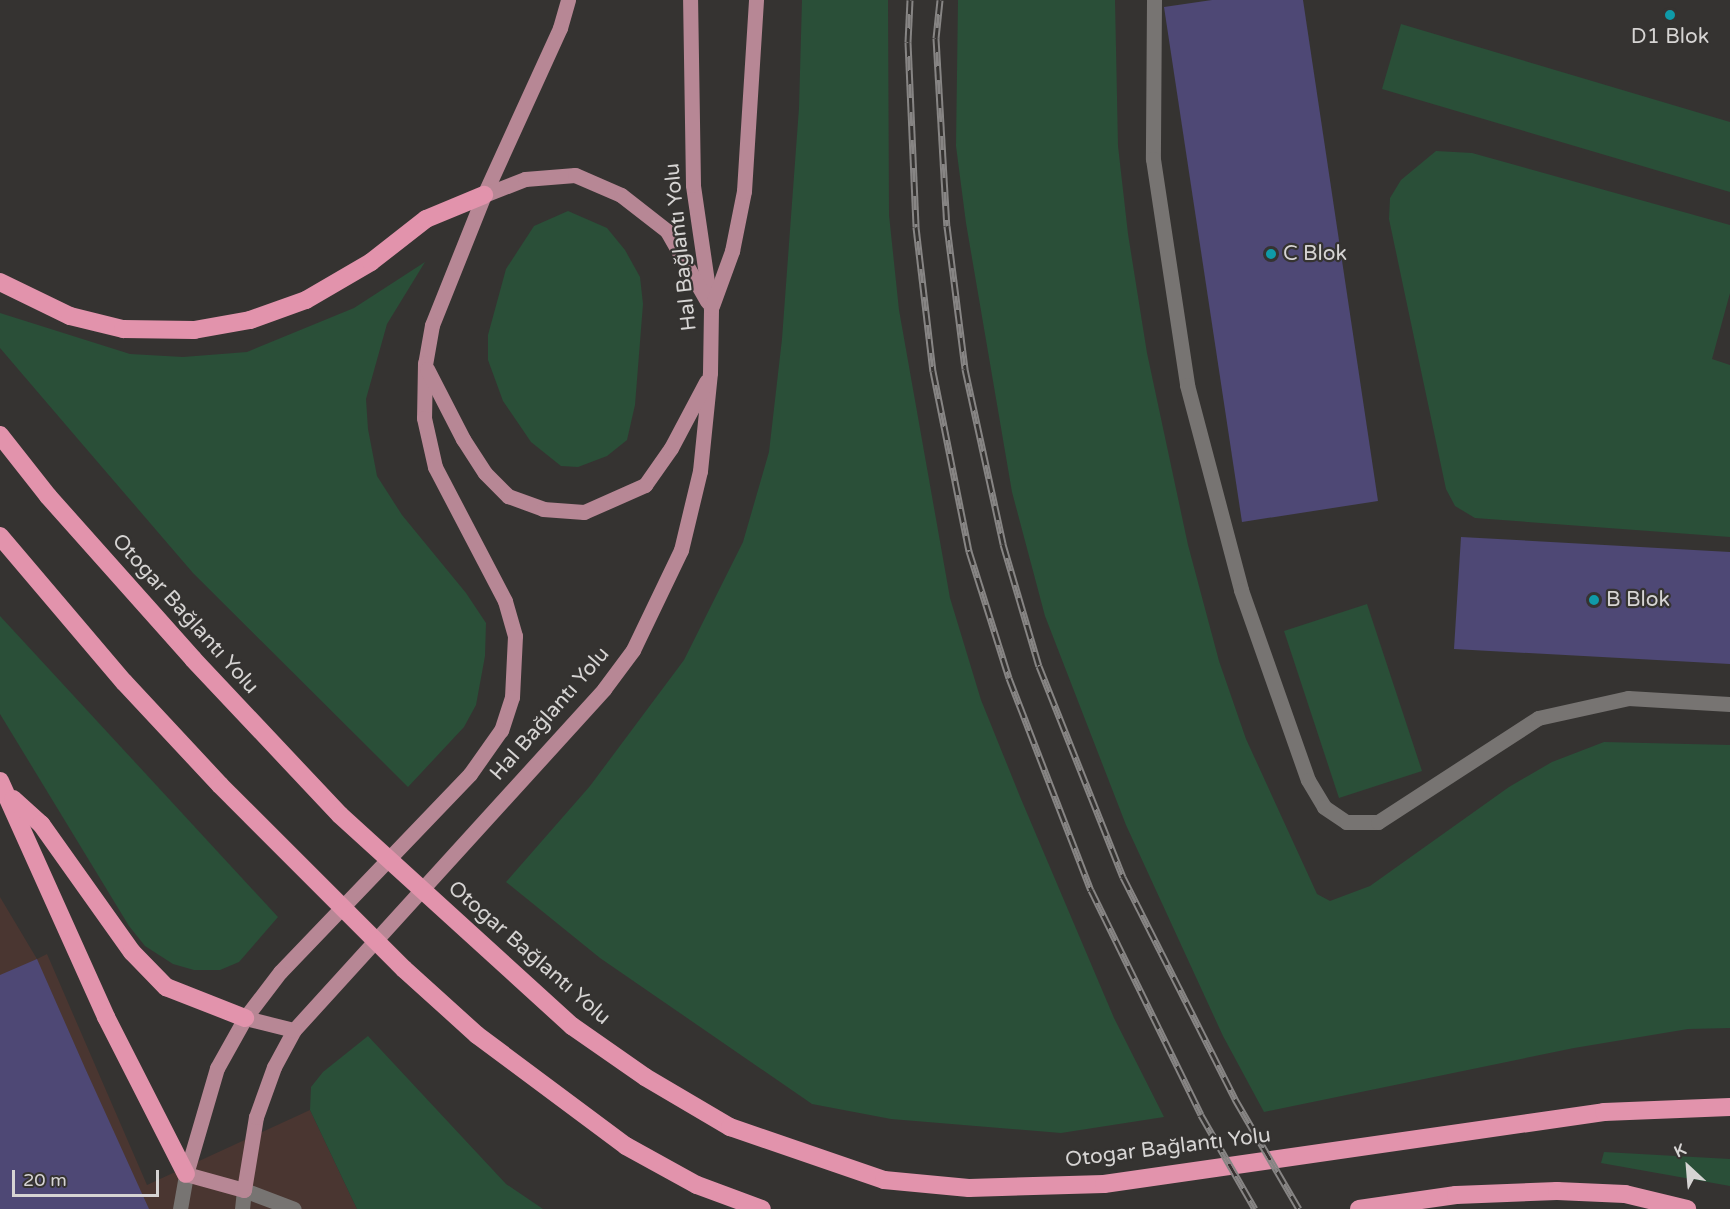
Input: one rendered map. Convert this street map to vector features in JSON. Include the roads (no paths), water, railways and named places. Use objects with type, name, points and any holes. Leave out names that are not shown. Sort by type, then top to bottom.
[{"type":"highway","points":[[0,282],[81,318],[123,329],[194,330],[250,320],[306,300],[370,262],[426,219],[484,195]]},
{"type":"highway","name":"Otogar Bağlantı Yolu","points":[[0,435],[48,496],[193,659],[340,815],[573,1026],[645,1077],[730,1127],[884,1180],[969,1188],[1104,1184],[1592,1113],[1730,1107]]},
{"type":"highway","points":[[0,536],[124,682],[220,785],[404,969],[477,1035],[626,1146],[697,1185],[762,1209]]},
{"type":"highway","points":[[5,788],[41,824],[132,952],[166,987],[245,1018]]},
{"type":"highway","points":[[5,788],[62,922],[186,1174]]},
{"type":"highway","points":[[1359,1209],[1456,1196],[1557,1191],[1625,1194],[1687,1209]]},
{"type":"main road","points":[[484,195],[560,28],[568,0]]},
{"type":"main road","name":"Hal Bağlantı Yolu","points":[[244,1190],[256,1117],[274,1067],[294,1030],[604,689],[633,650],[681,550],[700,471],[710,373],[711,309],[693,185],[690,0]]},
{"type":"main road","points":[[711,309],[732,251],[744,191],[756,0]]},
{"type":"main road","points":[[484,195],[525,179],[575,175],[621,195],[667,231],[711,309]]},
{"type":"main road","name":"Hal Bağlantı Yolu","points":[[186,1174],[217,1068],[245,1018],[280,972],[470,774],[501,730],[512,697],[515,636],[505,601],[435,467],[424,418],[425,363],[432,325],[484,195]]},
{"type":"main road","points":[[425,363],[463,439],[485,473],[508,496],[543,508],[584,512],[645,485],[671,448],[710,373]]},
{"type":"main road","points":[[245,1018],[294,1030]]},
{"type":"main road","points":[[186,1174],[244,1190]]},
{"type":"lane","points":[[1154,0],[1153,159],[1187,385],[1240,590],[1308,780],[1324,807],[1346,822],[1378,822],[1538,718],[1628,698],[1730,704]]},
{"type":"lane","points":[[180,1209],[186,1174]]},
{"type":"lane","points":[[242,1209],[244,1190],[294,1209]]},
{"type":"railway","points":[[910,0],[908,42],[916,227],[933,371],[969,551],[1009,678],[1091,890],[1201,1115],[1255,1209]]},
{"type":"railway","points":[[940,0],[936,38],[947,226],[965,369],[1003,544],[1039,666],[1123,877],[1235,1099],[1299,1209]]},
{"type":"place","name":"D1 Blok","points":[[1670,15]]},
{"type":"place","name":"C Blok","points":[[1271,254]]},
{"type":"place","name":"B Blok","points":[[1594,600]]}]
